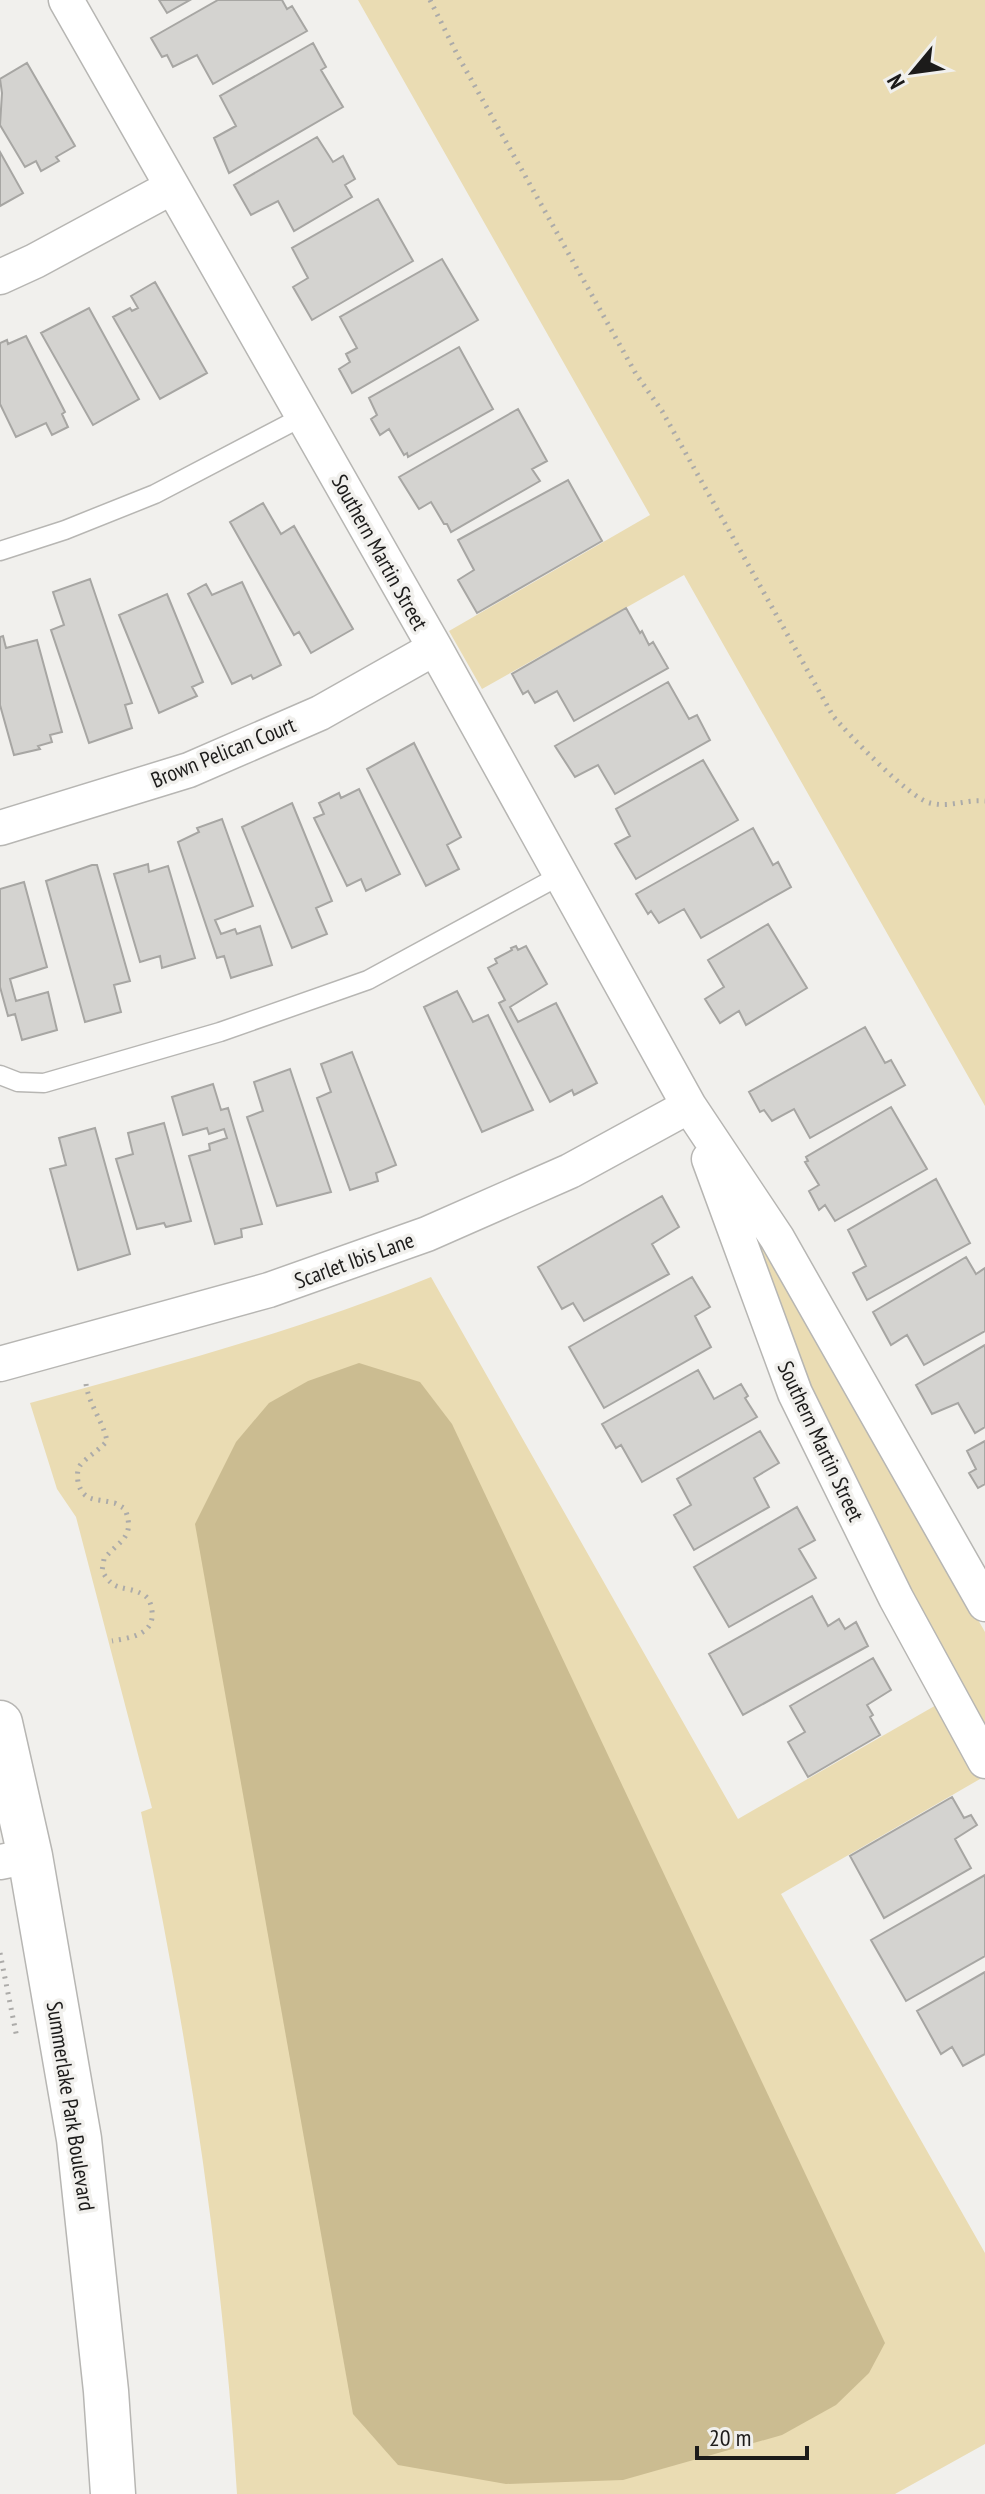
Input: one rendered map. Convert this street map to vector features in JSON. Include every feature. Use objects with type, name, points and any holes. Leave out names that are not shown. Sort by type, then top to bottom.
[{"type":"main road","name":"Summerlake Park Boulevard","points":[[0,1723],[15,1859],[79,2139],[106,2391],[113,2494]]},
{"type":"street","name":"Southern Martin Street","points":[[66,0],[435,648],[689,1106],[777,1238],[985,1604]]},
{"type":"street","points":[[0,277],[172,187]]},
{"type":"street","name":"Brown Pelican Court","points":[[0,828],[189,770],[320,713],[435,648]]},
{"type":"street","name":"Southern Martin Street","points":[[689,1106],[795,1393],[896,1598],[985,1761]]},
{"type":"street","name":"Scarlet Ibis Lane","points":[[0,1364],[269,1290],[427,1234],[570,1171],[689,1106]]},
{"type":"lane","points":[[0,551],[65,530],[155,494],[304,416]]},
{"type":"lane","points":[[0,1075],[18,1082],[44,1083],[220,1032],[338,991],[368,980],[561,875]]},
{"type":"path","points":[[430,0],[458,56],[628,360],[670,425],[833,716],[849,736],[926,802],[947,806],[972,799],[985,801]]},
{"type":"path","points":[[86,1384],[87,1396],[104,1428],[107,1441],[83,1462],[77,1471],[78,1484],[85,1496],[96,1502],[114,1503],[125,1509],[130,1521],[128,1533],[104,1559],[102,1571],[115,1587],[142,1594],[149,1600],[152,1609],[152,1618],[141,1634],[112,1641]]},
{"type":"path","points":[[0,1953],[18,2046]]},
{"type":"shaded area","points":[[358,0],[985,0],[985,1106],[684,575],[482,689],[449,631],[650,515]]},
{"type":"shaded area","points":[[760,1239],[985,1632],[985,1732],[847,1465],[787,1335],[755,1241]]},
{"type":"shaded area","points":[[431,1277],[738,1819],[938,1704],[980,1779],[781,1894],[985,2253],[985,2444],[895,2494],[237,2494],[213,2236],[174,1981],[141,1812],[152,1808],[76,1517],[57,1489],[30,1403],[283,1330]]},
{"type":"shaded area","points":[[359,1363],[420,1382],[452,1424],[885,2343],[869,2373],[836,2405],[782,2435],[623,2480],[506,2484],[398,2465],[353,2414],[195,1524],[236,1442],[269,1403],[308,1381]]},
{"type":"building","points":[[159,0],[190,0],[167,13]]},
{"type":"building","points":[[218,0],[282,0],[287,9],[292,6],[307,31],[213,84],[197,55],[173,67],[167,55],[162,57],[151,38]]},
{"type":"building","points":[[313,43],[326,67],[321,70],[343,107],[229,173],[214,138],[236,126],[220,96]]},
{"type":"building","points":[[27,63],[75,146],[56,157],[59,161],[41,171],[36,161],[25,167],[0,125],[0,79]]},
{"type":"building","points":[[317,137],[333,162],[343,156],[355,179],[345,185],[352,197],[294,231],[278,201],[251,215],[234,185]]},
{"type":"building","points":[[0,152],[23,193],[0,206]]},
{"type":"building","points":[[378,199],[413,261],[312,320],[293,287],[308,278],[292,248]]},
{"type":"building","points":[[442,259],[478,320],[352,393],[339,369],[350,362],[346,354],[357,348],[340,317]]},
{"type":"building","points":[[155,282],[207,373],[160,399],[113,317],[130,308],[132,311],[138,308],[131,296]]},
{"type":"building","points":[[89,308],[139,399],[93,425],[41,333]]},
{"type":"building","points":[[26,336],[65,412],[62,414],[68,427],[52,435],[46,423],[16,437],[0,404],[0,343],[7,340],[8,344]]},
{"type":"building","points":[[459,347],[493,409],[408,457],[389,429],[380,435],[371,419],[377,415],[369,398]]},
{"type":"building","points":[[518,409],[547,461],[532,469],[540,481],[451,532],[431,502],[419,509],[399,477]]},
{"type":"building","points":[[568,480],[602,541],[477,613],[458,580],[474,570],[458,540]]},
{"type":"building","points":[[263,503],[281,534],[294,526],[353,629],[311,653],[299,632],[294,635],[230,522]]},
{"type":"building","points":[[90,579],[132,703],[125,705],[132,728],[89,743],[51,630],[64,625],[53,592]]},
{"type":"building","points":[[242,582],[281,665],[253,679],[251,675],[232,684],[188,594],[206,584],[212,595]]},
{"type":"building","points":[[167,594],[203,682],[192,687],[197,696],[159,713],[119,615]]},
{"type":"building","points":[[626,608],[640,633],[642,631],[649,645],[653,642],[668,668],[574,721],[557,691],[535,703],[528,691],[523,694],[512,674]]},
{"type":"building","points":[[3,636],[6,648],[37,640],[62,732],[50,735],[52,742],[38,746],[40,749],[14,755],[0,705],[0,637]]},
{"type":"building","points":[[668,682],[689,719],[697,715],[710,740],[615,794],[598,765],[575,777],[555,746]]},
{"type":"building","points":[[414,743],[461,837],[447,845],[459,869],[426,886],[367,769]]},
{"type":"building","points":[[703,760],[738,820],[636,879],[615,844],[630,836],[616,809]]},
{"type":"building","points":[[359,789],[400,874],[366,891],[361,879],[347,886],[314,818],[324,814],[319,803],[339,793],[341,798]]},
{"type":"building","points":[[292,803],[332,901],[316,908],[327,934],[292,948],[242,827]]},
{"type":"building","points":[[222,819],[253,906],[215,920],[221,934],[235,929],[237,934],[260,926],[272,965],[231,978],[224,956],[217,958],[178,842],[199,832],[197,828]]},
{"type":"building","points":[[753,828],[773,865],[778,862],[791,887],[701,938],[684,909],[659,923],[651,911],[648,914],[636,894]]},
{"type":"building","points":[[148,864],[149,872],[168,866],[195,958],[162,968],[160,956],[140,962],[114,874]]},
{"type":"building","points":[[97,865],[130,981],[114,985],[121,1012],[85,1022],[46,881]]},
{"type":"building","points":[[24,882],[47,967],[10,979],[16,1001],[48,992],[57,1030],[22,1040],[15,1014],[8,1016],[0,987],[0,889]]},
{"type":"building","points":[[768,924],[807,988],[746,1025],[739,1011],[720,1023],[705,999],[724,987],[708,960]]},
{"type":"building","points":[[516,946],[518,950],[526,946],[547,984],[510,1007],[518,1022],[556,1003],[597,1083],[574,1095],[572,1090],[550,1102],[499,1003],[505,1000],[488,968],[497,963],[495,959]]},
{"type":"building","points":[[457,991],[473,1022],[488,1015],[533,1110],[482,1132],[424,1007]]},
{"type":"building","points":[[865,1027],[885,1063],[891,1060],[905,1085],[810,1138],[794,1109],[772,1121],[764,1110],[760,1112],[749,1092]]},
{"type":"building","points":[[352,1052],[396,1165],[376,1173],[378,1181],[350,1190],[317,1098],[331,1092],[321,1064]]},
{"type":"building","points":[[290,1069],[331,1192],[277,1206],[247,1117],[263,1111],[254,1082]]},
{"type":"building","points":[[213,1084],[221,1110],[228,1108],[262,1224],[241,1229],[242,1237],[215,1244],[189,1156],[210,1150],[209,1144],[227,1138],[224,1129],[209,1134],[207,1128],[183,1135],[172,1097]]},
{"type":"building","points":[[891,1107],[927,1169],[835,1221],[825,1205],[819,1210],[809,1191],[819,1185],[805,1162],[808,1161],[806,1157]]},
{"type":"building","points":[[164,1123],[191,1221],[137,1229],[116,1159],[133,1154],[128,1133]]},
{"type":"building","points":[[95,1128],[130,1254],[78,1270],[50,1169],[66,1165],[59,1138]]},
{"type":"building","points":[[936,1179],[970,1243],[867,1300],[853,1273],[866,1266],[848,1230]]},
{"type":"building","points":[[662,1196],[679,1227],[652,1244],[669,1274],[584,1321],[573,1303],[562,1309],[538,1267]]},
{"type":"building","points":[[966,1257],[976,1274],[985,1268],[985,1331],[924,1365],[907,1335],[891,1345],[873,1312]]},
{"type":"building","points":[[692,1277],[710,1307],[695,1316],[711,1347],[604,1408],[569,1347]]},
{"type":"building","points":[[985,1345],[985,1427],[975,1433],[958,1403],[932,1414],[916,1385]]},
{"type":"building","points":[[698,1370],[714,1399],[741,1384],[748,1396],[745,1398],[757,1417],[642,1482],[621,1445],[616,1448],[602,1424]]},
{"type":"building","points":[[760,1431],[779,1463],[754,1478],[769,1507],[694,1550],[674,1515],[691,1505],[677,1479]]},
{"type":"building","points":[[985,1441],[985,1484],[978,1488],[969,1473],[976,1469],[967,1451]]},
{"type":"building","points":[[797,1507],[815,1540],[799,1549],[816,1578],[729,1627],[694,1567]]},
{"type":"building","points":[[812,1596],[828,1626],[839,1619],[845,1629],[856,1622],[868,1646],[743,1715],[709,1654]]},
{"type":"building","points":[[873,1658],[891,1690],[867,1705],[880,1735],[808,1777],[788,1742],[805,1732],[790,1706]]},
{"type":"building","points":[[952,1797],[964,1818],[971,1815],[977,1825],[955,1839],[971,1868],[884,1918],[850,1856]]},
{"type":"building","points":[[985,1875],[985,1956],[906,2001],[871,1940]]},
{"type":"building","points":[[985,1972],[985,2054],[963,2066],[952,2047],[941,2054],[917,2011]]}]
